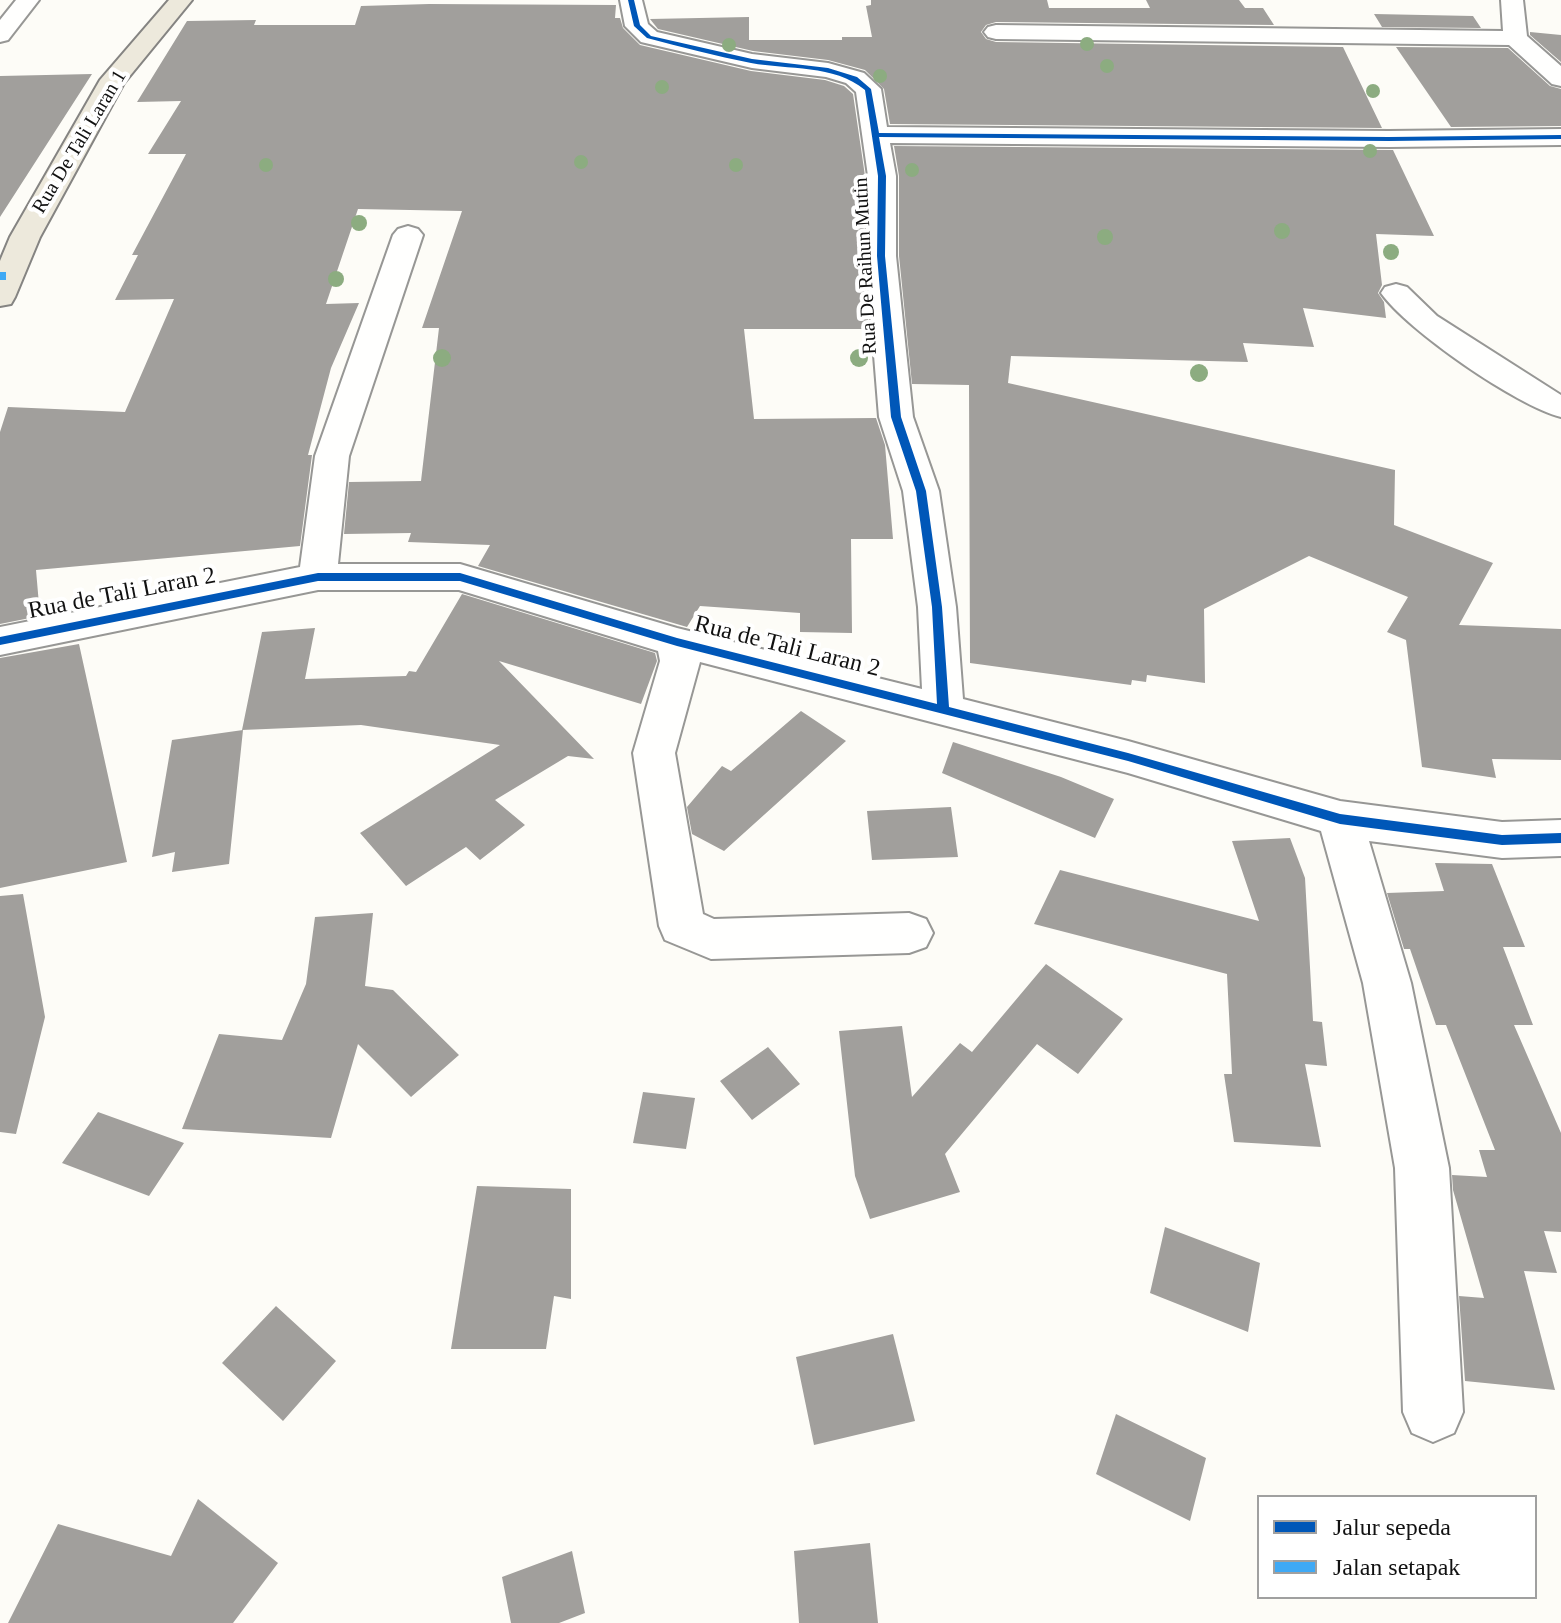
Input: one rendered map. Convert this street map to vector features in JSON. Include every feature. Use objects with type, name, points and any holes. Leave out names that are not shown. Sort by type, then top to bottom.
[{"type":"main road","name":"Rua De Tali Laran 1","points":[[0,297],[25,237],[113,80],[181,0]]},
{"type":"street","points":[[0,35],[28,0]]},
{"type":"street","name":"Rua De Raihun Mutin","points":[[631,0],[637,26],[649,37],[717,55],[828,70],[855,78],[868,89],[882,176],[881,256],[896,417],[921,491],[937,607],[943,707]]},
{"type":"street","points":[[1512,0],[1515,38]]},
{"type":"street","points":[[996,32],[1515,38],[1561,79]]},
{"type":"street","points":[[876,135],[1374,139],[1561,137]]},
{"type":"street","points":[[318,577],[332,456],[408,235]]},
{"type":"street","points":[[1396,293],[1426,323],[1542,400],[1561,407]]},
{"type":"street","name":"Rua de Tali Laran 2","points":[[0,641],[318,577],[460,577],[677,642],[943,707],[1340,819],[1502,840],[1561,838]]},
{"type":"street","points":[[677,642],[680,661],[654,753],[682,926],[711,939],[909,933]]},
{"type":"street","points":[[1340,819],[1387,983],[1422,1168],[1433,1412]]},
{"type":"building","points":[[871,0],[1047,0],[1049,8],[1150,8],[1146,0],[1239,0],[1245,8],[1263,8],[1274,25],[996,22],[986,25],[981,32],[986,39],[996,42],[1343,47],[1382,128],[890,124],[884,89],[865,70],[828,60],[753,51],[658,29],[650,19],[749,17],[749,40],[842,40],[842,37],[872,37],[866,6],[871,5]]},
{"type":"building","points":[[616,5],[615,18],[620,18],[623,28],[640,45],[751,71],[825,80],[844,86],[853,94],[865,176],[863,256],[869,329],[744,329],[754,419],[876,418],[885,445],[893,539],[851,539],[852,633],[800,632],[800,613],[700,606],[687,627],[478,566],[490,545],[408,542],[411,533],[344,534],[349,482],[421,481],[439,328],[422,328],[462,211],[358,209],[326,304],[359,303],[331,368],[308,455],[312,455],[300,546],[36,570],[40,616],[0,624],[0,432],[8,407],[125,412],[174,299],[115,300],[138,255],[132,255],[186,154],[148,154],[181,101],[137,102],[187,21],[256,20],[254,25],[355,25],[361,6]]},
{"type":"building","points":[[1374,14],[1473,16],[1481,28],[1382,27]]},
{"type":"building","points":[[1530,32],[1561,35],[1561,62],[1530,35]]},
{"type":"building","points":[[1396,47],[1508,48],[1550,86],[1561,89],[1561,126],[1451,127]]},
{"type":"building","points":[[92,74],[0,217],[0,76]]},
{"type":"building","points":[[894,146],[1393,150],[1434,236],[1376,234],[1382,285],[1378,293],[1384,302],[1386,318],[1303,308],[1314,347],[1243,343],[1248,362],[1011,356],[1008,383],[1395,470],[1394,525],[1493,563],[1459,625],[1561,629],[1561,760],[1492,759],[1496,778],[1422,767],[1406,640],[1387,632],[1408,597],[1309,556],[1204,609],[1205,683],[1147,675],[1146,682],[1132,680],[1131,685],[970,663],[969,385],[912,384],[899,256],[899,176]]},
{"type":"building","points":[[462,594],[655,653],[657,661],[641,704],[499,661],[594,759],[568,756],[495,800],[525,825],[480,860],[466,847],[406,886],[360,833],[500,745],[361,725],[242,730],[262,632],[315,628],[305,679],[406,676],[409,671],[416,672]]},
{"type":"building","points":[[79,644],[127,862],[0,888],[0,658]]},
{"type":"building","points":[[801,711],[846,741],[724,851],[692,834],[687,807],[722,766],[731,771]]},
{"type":"building","points":[[243,730],[229,864],[172,872],[175,852],[152,857],[172,740]]},
{"type":"building","points":[[953,742],[1061,777],[1114,799],[1095,838],[942,773]]},
{"type":"building","points":[[951,807],[958,857],[872,860],[867,811]]},
{"type":"building","points":[[1290,838],[1305,878],[1313,1021],[1322,1022],[1327,1066],[1305,1064],[1321,1147],[1234,1142],[1224,1074],[1232,1074],[1227,974],[1034,924],[1060,870],[1259,921],[1232,841]]},
{"type":"building","points":[[1435,863],[1492,864],[1525,947],[1503,947],[1533,1025],[1514,1025],[1561,1133],[1561,1232],[1544,1231],[1557,1273],[1524,1271],[1555,1390],[1465,1381],[1459,1296],[1484,1298],[1453,1190],[1452,1175],[1487,1177],[1479,1150],[1495,1150],[1446,1025],[1436,1025],[1410,949],[1404,949],[1387,893],[1444,891]]},
{"type":"building","points":[[23,894],[45,1017],[16,1134],[0,1132],[0,896]]},
{"type":"building","points":[[373,913],[365,986],[393,990],[459,1055],[411,1097],[358,1044],[331,1138],[182,1129],[219,1034],[282,1040],[306,984],[315,917]]},
{"type":"building","points":[[1046,964],[1123,1019],[1078,1074],[1037,1044],[945,1154],[960,1192],[870,1219],[855,1176],[839,1031],[902,1026],[912,1097],[960,1043],[972,1052]]},
{"type":"building","points":[[768,1047],[800,1084],[752,1120],[720,1081]]},
{"type":"building","points":[[643,1092],[695,1098],[686,1149],[633,1143]]},
{"type":"building","points":[[98,1112],[184,1143],[149,1196],[62,1163]]},
{"type":"building","points":[[477,1186],[571,1189],[571,1299],[554,1296],[546,1349],[451,1349]]},
{"type":"building","points":[[1165,1227],[1260,1263],[1248,1332],[1150,1293]]},
{"type":"building","points":[[276,1306],[336,1361],[283,1421],[222,1363]]},
{"type":"building","points":[[893,1334],[915,1421],[814,1445],[796,1357]]},
{"type":"building","points":[[1116,1414],[1206,1458],[1190,1521],[1096,1474]]},
{"type":"building","points":[[198,1499],[278,1563],[233,1623],[8,1623],[58,1524],[171,1556]]},
{"type":"building","points":[[870,1543],[878,1623],[799,1623],[794,1551]]},
{"type":"building","points":[[572,1551],[585,1613],[559,1623],[511,1623],[502,1577]]},
{"type":"marked path","points":[[0,276],[6,276]]},
{"type":"cycle path","points":[[631,0],[637,26],[649,37],[752,61],[828,70],[855,78],[868,89],[882,176],[881,256],[896,417],[921,491],[937,607],[943,707]]},
{"type":"cycle path","points":[[876,135],[1389,139],[1561,137]]},
{"type":"cycle path","points":[[0,641],[318,577],[460,577],[677,642],[1128,757],[1340,819],[1502,840],[1561,838]]}]
